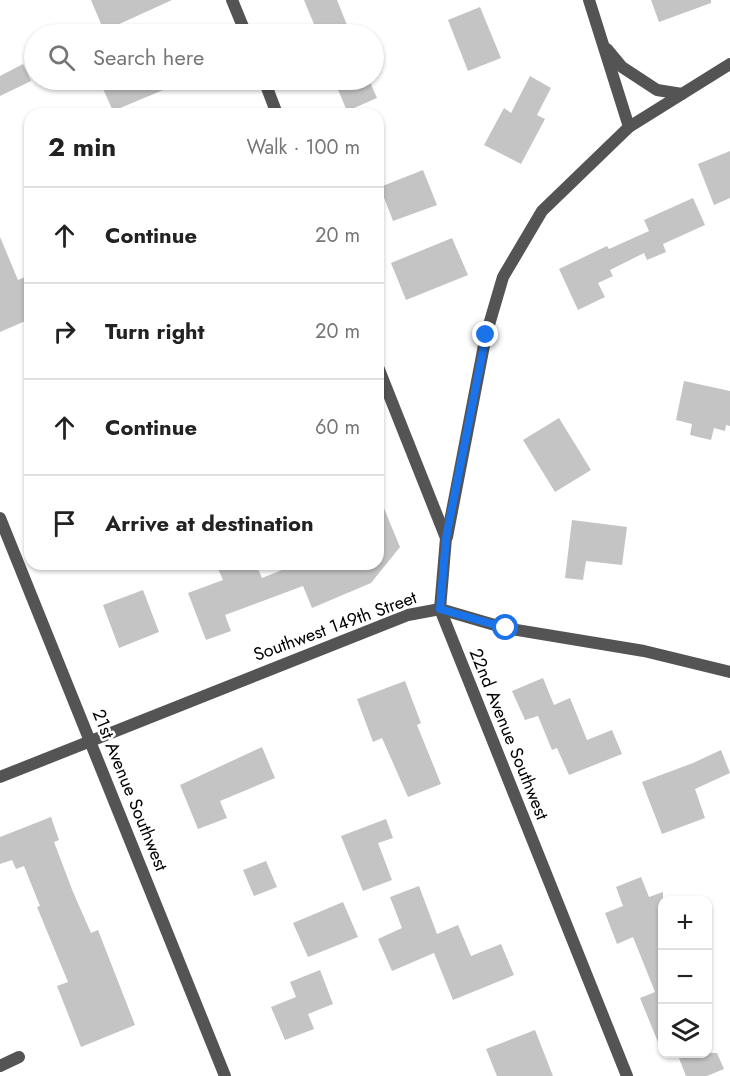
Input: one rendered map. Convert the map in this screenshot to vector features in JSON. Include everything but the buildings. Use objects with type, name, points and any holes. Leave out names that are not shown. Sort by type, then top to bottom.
[{"type":"street","points":[[232,0],[242,24]]},
{"type":"street","points":[[589,0],[629,127]]},
{"type":"street","points":[[603,43],[622,67],[657,90],[682,94]]},
{"type":"street","points":[[446,538],[486,335],[503,277],[542,211],[629,127],[730,64]]},
{"type":"street","points":[[268,90],[275,108]]},
{"type":"street","name":"22nd Avenue Southwest","points":[[384,382],[446,538],[440,609],[627,1076]]},
{"type":"street","name":"21st Avenue Southwest","points":[[0,518],[225,1076]]},
{"type":"street","name":"Southwest 149th Street","points":[[0,777],[408,615],[440,609],[506,628],[644,651],[730,672]]},
{"type":"street","points":[[0,1066],[19,1057]]},
{"type":"route","points":[[486,335],[446,538],[440,609],[506,628]]}]
